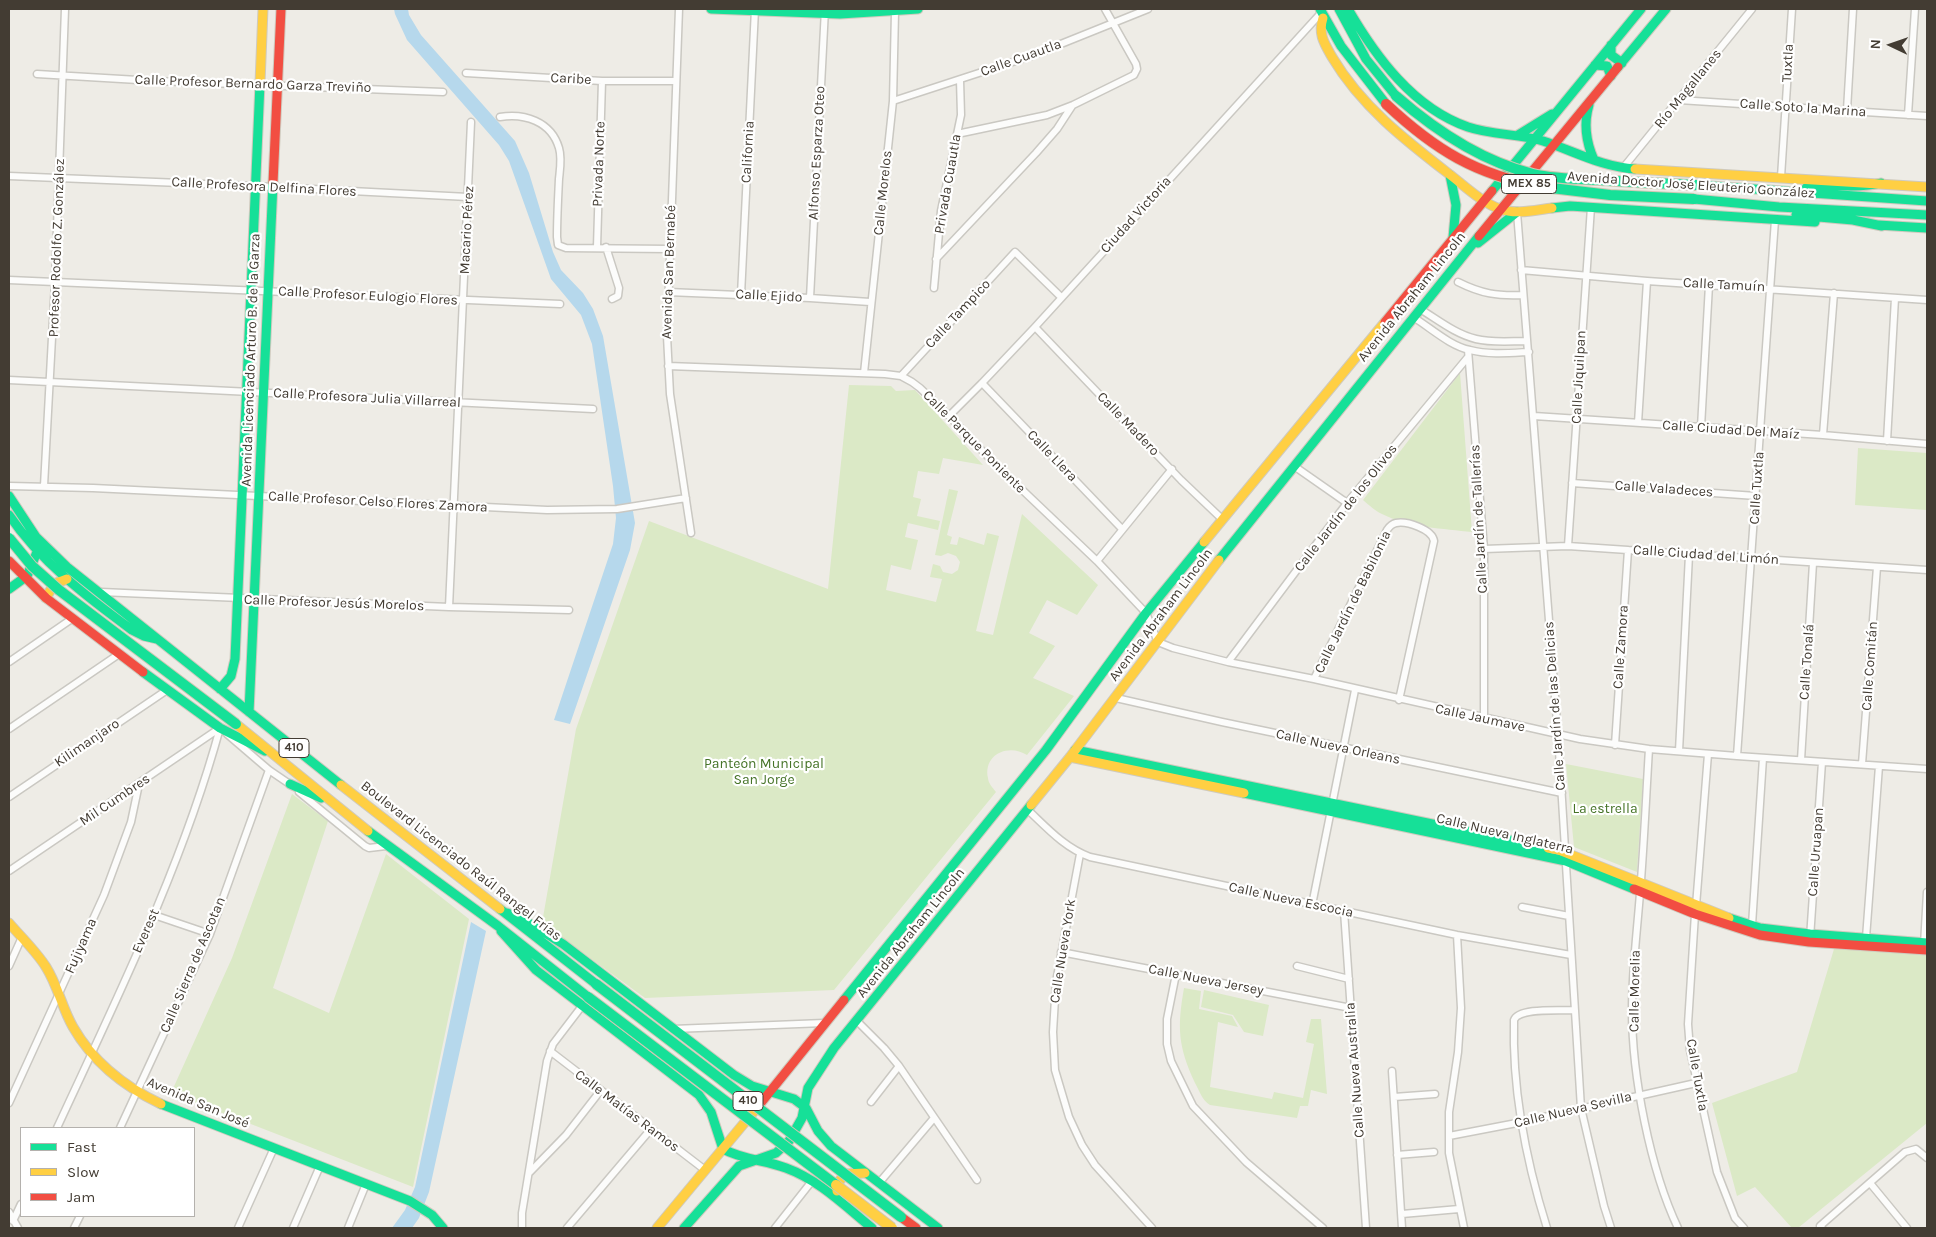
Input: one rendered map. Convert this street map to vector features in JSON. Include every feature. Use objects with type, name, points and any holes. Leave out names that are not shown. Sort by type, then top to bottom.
[{"type":"main road","name":"Avenida Licenciado Arturo B. de la Garza","points":[[220,689],[227,682],[233,670],[263,9]]},
{"type":"main road","name":"Avenida Licenciado Arturo B. de la Garza","points":[[248,712],[280,9]]},
{"type":"main road","points":[[711,9],[895,12],[918,9]]},
{"type":"main road","name":"Avenida Doctor José Eleuterio González","points":[[1338,9],[1366,59],[1396,96],[1421,118],[1460,144],[1501,164],[1520,170],[1561,178],[1799,191],[1927,201]]},
{"type":"main road","points":[[1348,9],[1371,48],[1403,83],[1428,105],[1446,117],[1470,128],[1534,139],[1623,168],[1927,186]]},
{"type":"main road","points":[[657,1228],[769,1093],[1046,750],[1146,613],[1641,9]]},
{"type":"main road","name":"Avenida Abraham Lincoln","points":[[684,1228],[739,1166],[776,1153],[789,1141],[799,1126],[806,1108],[807,1094],[813,1078],[857,1021],[1028,810],[1116,698],[1192,595],[1416,313],[1666,9]]},
{"type":"main road","points":[[1321,13],[1320,28],[1324,42],[1353,89],[1402,138],[1484,201],[1500,209],[1517,212],[1570,206],[1927,228]]},
{"type":"main road","name":"Avenida Doctor José Eleuterio González","points":[[1321,13],[1360,74],[1386,104],[1434,146],[1485,172],[1546,188],[1779,207],[1927,215]]},
{"type":"main road","points":[[1611,45],[1612,55],[1622,63]]},
{"type":"main road","points":[[1595,65],[1607,66],[1611,76]]},
{"type":"main road","points":[[1591,100],[1586,113],[1585,130],[1589,150],[1594,160]]},
{"type":"main road","points":[[1518,135],[1558,110]]},
{"type":"main road","points":[[1450,175],[1456,206],[1453,238]]},
{"type":"main road","points":[[1799,191],[1814,186],[1867,187],[1881,183]]},
{"type":"main road","points":[[1779,207],[1790,214],[1853,220],[1882,226]]},
{"type":"main road","points":[[1470,249],[1517,212]]},
{"type":"main road","name":"Boulevard Licenciado Raúl Rangel Frías","points":[[9,496],[29,529],[44,546],[248,712],[596,984],[916,1228]]},
{"type":"main road","points":[[9,515],[37,552],[67,579],[139,634],[158,639]]},
{"type":"main road","points":[[9,539],[28,541]]},
{"type":"main road","name":"Boulevard Licenciado Raúl Rangel Frías","points":[[9,539],[32,566],[58,590],[236,724],[386,846],[498,926],[588,997],[892,1228]]},
{"type":"main road","points":[[9,589],[25,578],[33,566],[37,552]]},
{"type":"main road","points":[[9,561],[46,598],[166,690],[220,728],[275,756]]},
{"type":"main road","points":[[46,598],[54,584],[67,579]]},
{"type":"main road","name":"Calle Nueva Inglaterra","points":[[1072,754],[1566,856],[1760,935],[1925,946]]},
{"type":"main road","points":[[290,784],[333,803]]},
{"type":"main road","name":"Calle Nueva Inglaterra","points":[[1695,910],[1810,938],[1866,938],[1925,946]]},
{"type":"main road","points":[[504,912],[519,917],[563,944],[752,1086],[794,1100],[806,1108],[824,1139],[865,1173],[938,1228]]},
{"type":"main road","name":"Avenida San José","points":[[9,923],[45,965],[72,1026],[91,1054],[136,1092],[171,1108],[410,1200],[432,1214],[443,1228]]},
{"type":"main road","points":[[498,926],[525,960],[699,1095],[711,1112],[723,1149],[734,1156],[791,1170],[816,1184],[872,1228]]},
{"type":"main road","points":[[651,1059],[656,1042],[664,1033],[677,1031]]},
{"type":"main road","points":[[660,1066],[667,1065],[678,1056],[682,1042],[677,1031]]},
{"type":"main road","points":[[816,1184],[832,1184],[843,1166],[845,1156]]},
{"type":"main road","points":[[843,1206],[837,1189],[838,1184],[846,1174],[865,1173]]},
{"type":"street","name":"Profesor Rodolfo Z. González","points":[[44,486],[51,382],[64,76],[65,9]]},
{"type":"street","name":"Avenida San Bernabé","points":[[679,9],[668,292],[668,366],[691,533]]},
{"type":"street","points":[[957,134],[1047,115],[1073,105],[1134,75],[1137,70],[1136,64],[1105,9]]},
{"type":"street","name":"Calle Cuautla","points":[[893,101],[1031,56],[1148,9]]},
{"type":"street","name":"Río Magallanes","points":[[1623,168],[1752,9]]},
{"type":"street","name":"Tuxtla","points":[[1781,177],[1792,9]]},
{"type":"street","points":[[1846,110],[1853,9]]},
{"type":"street","points":[[1908,115],[1915,9]]},
{"type":"street","name":"California","points":[[741,295],[755,10]]},
{"type":"street","name":"Alfonso Esparza Oteo","points":[[810,298],[825,11]]},
{"type":"street","name":"Calle Morelos","points":[[864,373],[870,302],[893,101],[895,12]]},
{"type":"street","name":"Ciudad Victoria","points":[[949,416],[1035,327],[1321,13]]},
{"type":"street","name":"Calle Profesor Bernardo Garza Treviño","points":[[37,74],[443,92]]},
{"type":"street","name":"Caribe","points":[[466,74],[602,81],[676,81]]},
{"type":"street","name":"Privada Cuautla","points":[[934,288],[941,211],[962,104],[960,80]]},
{"type":"street","name":"Privada Norte","points":[[597,247],[602,81]]},
{"type":"street","name":"Calle Soto la Marina","points":[[1679,100],[1927,116]]},
{"type":"street","points":[[936,260],[1036,153],[1057,129],[1073,105]]},
{"type":"street","points":[[500,117],[518,115],[535,119],[550,133],[557,144],[560,161],[558,245],[566,248],[670,249]]},
{"type":"street","name":"Macario Pérez","points":[[449,607],[471,122]]},
{"type":"street","name":"Calle Profesora Delfina Flores","points":[[9,176],[468,197]]},
{"type":"street","name":"Calle Jiquilpan","points":[[1568,546],[1591,207]]},
{"type":"street","name":"Calle Jardín de las Delicias","points":[[1517,212],[1558,735],[1570,955],[1581,1108],[1611,1228]]},
{"type":"street","name":"Calle Tuxtla","points":[[1737,756],[1775,220]]},
{"type":"street","points":[[606,248],[619,288],[618,296],[612,299]]},
{"type":"street","name":"Calle Tampico","points":[[901,376],[1015,252],[1061,297]]},
{"type":"street","name":"Calle Tamuín","points":[[1521,270],[1647,281],[1927,300]]},
{"type":"street","name":"Calle Profesor Eulogio Flores","points":[[9,280],[560,304]]},
{"type":"street","points":[[1638,424],[1647,281]]},
{"type":"street","points":[[1458,282],[1484,293],[1501,296],[1523,295]]},
{"type":"street","points":[[1701,428],[1710,285]]},
{"type":"street","name":"Calle Ejido","points":[[668,292],[870,302]]},
{"type":"street","points":[[1823,436],[1834,293]]},
{"type":"street","points":[[1887,441],[1895,298]]},
{"type":"street","points":[[1416,313],[1474,338],[1491,341],[1527,341]]},
{"type":"street","points":[[1416,313],[1447,339],[1468,353],[1529,352]]},
{"type":"street","name":"Calle Madero","points":[[1035,327],[1223,520]]},
{"type":"street","points":[[1447,339],[1454,330]]},
{"type":"street","points":[[1490,352],[1491,341]]},
{"type":"street","name":"Calle Jardín de los Olivos","points":[[1228,662],[1347,504],[1468,353]]},
{"type":"street","name":"Calle Jardín de Tallerías","points":[[1468,353],[1484,548],[1484,719]]},
{"type":"street","name":"Calle Parque Poniente","points":[[668,366],[901,376],[920,388],[949,416],[1146,613]]},
{"type":"street","name":"Calle Profesora Julia Villarreal","points":[[9,380],[592,409]]},
{"type":"street","name":"Calle Llera","points":[[982,383],[1122,529]]},
{"type":"street","name":"Calle Ciudad Del Maíz","points":[[1534,416],[1927,444]]},
{"type":"street","points":[[1294,466],[1347,504]]},
{"type":"street","points":[[1096,561],[1172,469]]},
{"type":"street","name":"Calle Valadeces","points":[[1572,482],[1756,496]]},
{"type":"street","name":"Calle Profesor Celso Flores Zamora","points":[[9,486],[44,486],[547,510],[617,509],[686,498]]},
{"type":"street","name":"Calle Jardín de Babilonia","points":[[1314,679],[1383,538],[1392,524],[1401,523],[1428,532],[1434,537],[1434,544],[1399,700]]},
{"type":"street","name":"Calle Ciudad del Limón","points":[[1484,548],[1568,546],[1927,570]]},
{"type":"street","name":"Calle Zamora","points":[[1615,744],[1628,550]]},
{"type":"street","points":[[1679,751],[1689,555]]},
{"type":"street","name":"Calle Tonalá","points":[[1801,760],[1813,563]]},
{"type":"street","name":"Calle Comitán","points":[[1862,764],[1877,567]]},
{"type":"street","name":"Calle Profesor Jesús Morelos","points":[[100,592],[253,600],[569,610]]},
{"type":"street","points":[[1146,613],[1158,642]]},
{"type":"street","points":[[9,662],[73,618]]},
{"type":"street","name":"Calle Jaumave","points":[[1158,642],[1173,648],[1228,662],[1314,679],[1355,690],[1558,735],[1649,749],[1927,769]]},
{"type":"street","points":[[9,730],[119,654]]},
{"type":"street","name":"Kilimanjaro","points":[[9,797],[166,690]]},
{"type":"street","points":[[1312,905],[1355,690]]},
{"type":"street","name":"Calle Nueva Orleans","points":[[1116,698],[1562,793]]},
{"type":"street","points":[[220,728],[269,770],[290,784],[365,846],[369,848],[386,846]]},
{"type":"street","name":"Mil Cumbres","points":[[9,871],[220,728]]},
{"type":"street","name":"Everest","points":[[57,1127],[154,915],[208,771],[220,728]]},
{"type":"street","name":"Calle Morelia","points":[[1649,749],[1632,1012],[1640,1095],[1669,1210],[1678,1228]]},
{"type":"street","name":"Calle Tuxtla","points":[[1708,754],[1688,1024],[1690,1050],[1696,1083],[1717,1172],[1735,1218],[1744,1228]]},
{"type":"street","points":[[1752,925],[1763,758]]},
{"type":"street","name":"Calle Uruapan","points":[[1810,938],[1822,762]]},
{"type":"street","points":[[1927,762],[1927,769]]},
{"type":"street","points":[[1866,938],[1878,766]]},
{"type":"street","name":"Calle Sierra de Ascotan","points":[[120,1127],[210,934],[269,770]]},
{"type":"street","name":"Fujiyama","points":[[9,1103],[104,895],[126,838],[136,806],[139,784]]},
{"type":"street","name":"Calle Nueva Escocia","points":[[1028,810],[1051,833],[1080,854],[1108,862],[1457,935],[1570,955]]},
{"type":"street","name":"Calle Nueva York","points":[[1080,854],[1056,982],[1053,1032],[1055,1070],[1069,1117],[1082,1145],[1096,1166],[1152,1228]]},
{"type":"street","points":[[1925,946],[1927,892]]},
{"type":"street","points":[[1522,907],[1569,916]]},
{"type":"street","name":"Calle Nueva Australia","points":[[1344,911],[1366,1228]]},
{"type":"street","points":[[154,915],[210,934]]},
{"type":"street","points":[[1457,935],[1460,1015],[1458,1052],[1449,1112],[1449,1153],[1464,1228]]},
{"type":"street","points":[[9,966],[22,937]]},
{"type":"street","name":"Calle Nueva Jersey","points":[[1061,952],[1351,1008]]},
{"type":"street","points":[[1297,966],[1349,979]]},
{"type":"street","points":[[1176,974],[1167,1019],[1167,1044],[1171,1061],[1193,1106],[1246,1162],[1323,1228]]},
{"type":"street","points":[[522,1228],[522,1213],[547,1060],[559,1035],[582,1006]]},
{"type":"street","points":[[1547,1228],[1531,1169],[1517,1102],[1515,1016],[1526,1012],[1574,1010]]},
{"type":"street","points":[[857,1021],[899,1066],[977,1180]]},
{"type":"street","points":[[677,1031],[824,1023]]},
{"type":"street","name":"Calle Matías Ramos","points":[[550,1051],[705,1170]]},
{"type":"street","points":[[871,1102],[899,1066]]},
{"type":"street","points":[[1392,1070],[1402,1228]]},
{"type":"street","name":"Calle Nueva Sevilla","points":[[1449,1136],[1522,1122],[1696,1083]]},
{"type":"street","points":[[528,1174],[566,1135],[601,1090]]},
{"type":"street","points":[[1394,1097],[1435,1094]]},
{"type":"street","points":[[879,1183],[934,1118]]},
{"type":"street","points":[[567,1228],[651,1129]]},
{"type":"street","points":[[238,1228],[274,1148]]},
{"type":"street","points":[[1821,1227],[1905,1152],[1916,1150],[1927,1158]]},
{"type":"street","points":[[1397,1155],[1434,1152]]},
{"type":"street","points":[[293,1228],[320,1166]]},
{"type":"street","points":[[1870,1183],[1907,1228]]},
{"type":"street","points":[[348,1228],[366,1184]]},
{"type":"street","points":[[775,1228],[816,1184]]},
{"type":"street","points":[[13,1221],[20,1206]]},
{"type":"street","points":[[1402,1214],[1459,1209]]},
{"type":"street","points":[[9,1212],[18,1228]]},
{"type":"green space","points":[[1460,373],[1472,532],[1415,525],[1379,513],[1363,500]]},
{"type":"green space","name":"Panteón Municipal San Jorge","points":[[849,385],[891,386],[896,391],[915,390],[983,465],[943,458],[939,474],[918,471],[913,497],[921,499],[917,516],[940,521],[938,530],[908,523],[905,537],[918,540],[911,570],[891,565],[886,590],[936,602],[942,579],[930,577],[933,564],[940,566],[943,572],[952,574],[958,570],[960,562],[956,556],[948,553],[941,556],[935,555],[949,489],[958,491],[947,535],[952,537],[950,544],[957,545],[959,537],[984,545],[987,533],[999,536],[976,631],[993,635],[1022,514],[1098,585],[1077,615],[1047,600],[1029,633],[1055,646],[1033,678],[1074,696],[1027,755],[1012,750],[998,753],[993,757],[987,770],[990,784],[996,792],[834,990],[645,998],[542,923],[576,729],[649,521],[828,589]]},
{"type":"green space","points":[[1858,448],[1927,453],[1927,510],[1855,505]]},
{"type":"green space","name":"La estrella","points":[[1566,764],[1643,779],[1637,872],[1574,847]]},
{"type":"green space","points":[[292,794],[328,821],[273,988],[329,1013],[386,854],[469,919],[413,1187],[171,1093],[232,958]]},
{"type":"green space","points":[[1834,949],[1927,954],[1927,1123],[1798,1228],[1792,1228],[1755,1187],[1737,1196],[1712,1103],[1797,1072]]},
{"type":"green space","points":[[1184,988],[1201,991],[1199,1009],[1232,1016],[1238,1027],[1218,1022],[1210,1087],[1272,1099],[1274,1092],[1303,1098],[1314,1044],[1306,1042],[1311,1019],[1321,1019],[1327,1094],[1311,1090],[1308,1106],[1300,1106],[1297,1118],[1207,1103],[1201,1096],[1189,1070],[1180,1037],[1180,1015]]},
{"type":"green space","points":[[1204,990],[1269,1005],[1263,1036],[1244,1032],[1233,1015],[1201,1007]]},
{"type":"water","points":[[394,9],[408,9],[409,15],[421,35],[515,141],[529,173],[553,252],[561,270],[583,293],[593,309],[603,336],[635,523],[630,550],[570,724],[554,720],[613,544],[616,518],[592,344],[581,315],[551,279],[509,161],[499,145],[407,40]]},
{"type":"water","points":[[471,922],[486,931],[429,1192],[419,1218],[412,1228],[392,1228],[405,1210],[415,1187]]},
{"type":"traffic: fast","points":[[711,9],[840,14],[918,9]]},
{"type":"traffic: fast","points":[[1320,9],[1341,46],[1386,104]]},
{"type":"traffic: fast","points":[[1339,9],[1366,59],[1396,96]]},
{"type":"traffic: fast","points":[[1348,9],[1371,45],[1398,79],[1413,94],[1448,118],[1477,130],[1543,141],[1600,162],[1635,169]]},
{"type":"traffic: fast","points":[[1492,191],[1641,9]]},
{"type":"traffic: fast","points":[[1618,67],[1666,9]]},
{"type":"traffic: fast","points":[[1611,45],[1611,55],[1622,63]]},
{"type":"traffic: fast","points":[[1595,65],[1607,66],[1611,76]]},
{"type":"traffic: fast","points":[[220,689],[231,676],[235,659],[260,83]]},
{"type":"traffic: fast","points":[[1396,96],[1443,133],[1477,153],[1533,174],[1558,178],[1696,185]]},
{"type":"traffic: fast","points":[[1589,105],[1586,133],[1594,160]]},
{"type":"traffic: fast","points":[[1518,135],[1552,114]]},
{"type":"traffic: fast","points":[[1450,175],[1456,205],[1453,238]]},
{"type":"traffic: fast","points":[[249,712],[273,183]]},
{"type":"traffic: fast","points":[[1806,188],[1815,186],[1862,186],[1881,183]]},
{"type":"traffic: fast","points":[[1696,185],[1927,201]]},
{"type":"traffic: fast","points":[[1543,187],[1610,195],[1694,199]]},
{"type":"traffic: fast","points":[[1694,199],[1779,207],[1927,215]]},
{"type":"traffic: fast","points":[[1552,208],[1570,206],[1815,222]]},
{"type":"traffic: fast","points":[[1478,243],[1517,212]]},
{"type":"traffic: fast","points":[[1796,215],[1853,220],[1882,226]]},
{"type":"traffic: fast","points":[[1878,225],[1927,228]]},
{"type":"traffic: fast","points":[[1219,560],[1479,236]]},
{"type":"traffic: fast","points":[[9,496],[36,537],[67,567],[341,785]]},
{"type":"traffic: fast","points":[[9,515],[35,548],[82,592],[132,630],[144,636],[157,639]]},
{"type":"traffic: fast","points":[[9,538],[32,566],[59,590],[236,724]]},
{"type":"traffic: fast","points":[[844,1000],[1046,750],[1146,613],[1204,542]]},
{"type":"traffic: fast","points":[[9,589],[27,576],[37,552]]},
{"type":"traffic: fast","points":[[143,672],[220,728],[265,751]]},
{"type":"traffic: fast","points":[[1075,750],[1548,848]]},
{"type":"traffic: fast","points":[[290,784],[321,798]]},
{"type":"traffic: fast","points":[[1244,793],[1566,861],[1634,889]]},
{"type":"traffic: fast","points":[[684,1228],[739,1166],[776,1153],[789,1141],[802,1118],[808,1088],[834,1048],[1031,805]]},
{"type":"traffic: fast","points":[[368,831],[498,926],[588,997]]},
{"type":"traffic: fast","points":[[500,909],[596,984]]},
{"type":"traffic: fast","points":[[507,913],[519,917],[563,944],[734,1075],[752,1086],[794,1099],[806,1108],[818,1131],[831,1146],[938,1228]]},
{"type":"traffic: fast","points":[[1729,918],[1760,928],[1810,934],[1927,943]]},
{"type":"traffic: fast","points":[[501,931],[536,970],[699,1095],[711,1112],[723,1149]]},
{"type":"traffic: fast","points":[[596,984],[901,1217]]},
{"type":"traffic: fast","points":[[588,997],[836,1185]]},
{"type":"traffic: fast","points":[[161,1104],[410,1201],[432,1215],[443,1228]]},
{"type":"traffic: fast","points":[[723,1149],[731,1153],[778,1165],[810,1179],[872,1228]]},
{"type":"traffic: slow","points":[[260,83],[263,9]]},
{"type":"traffic: slow","points":[[1323,18],[1321,29],[1323,38],[1332,57],[1344,75],[1370,107],[1416,148],[1473,193],[1493,206],[1512,212],[1552,208]]},
{"type":"traffic: slow","points":[[1635,169],[1927,187]]},
{"type":"traffic: slow","points":[[1204,542],[1385,322]]},
{"type":"traffic: slow","points":[[1031,805],[1070,757],[1219,560]]},
{"type":"traffic: slow","points":[[46,598],[54,584],[67,579]]},
{"type":"traffic: slow","points":[[236,724],[368,831]]},
{"type":"traffic: slow","points":[[1070,757],[1244,793]]},
{"type":"traffic: slow","points":[[341,785],[500,909]]},
{"type":"traffic: slow","points":[[1548,848],[1559,850],[1729,918]]},
{"type":"traffic: slow","points":[[9,923],[46,967],[69,1020],[90,1051],[111,1072],[135,1090],[161,1104]]},
{"type":"traffic: slow","points":[[657,1228],[760,1104]]},
{"type":"traffic: slow","points":[[837,1191],[837,1184],[845,1174],[865,1173]]},
{"type":"traffic: slow","points":[[836,1185],[892,1228]]},
{"type":"traffic: jam","points":[[273,183],[281,9]]},
{"type":"traffic: jam","points":[[1479,236],[1618,67]]},
{"type":"traffic: jam","points":[[1386,104],[1422,135],[1458,158],[1477,168],[1497,175],[1543,187]]},
{"type":"traffic: jam","points":[[1385,322],[1492,191]]},
{"type":"traffic: jam","points":[[9,561],[46,598],[143,672]]},
{"type":"traffic: jam","points":[[1634,889],[1695,914],[1760,935],[1809,942],[1927,950]]},
{"type":"traffic: jam","points":[[760,1104],[844,1000]]},
{"type":"traffic: jam","points":[[901,1217],[916,1228]]}]
